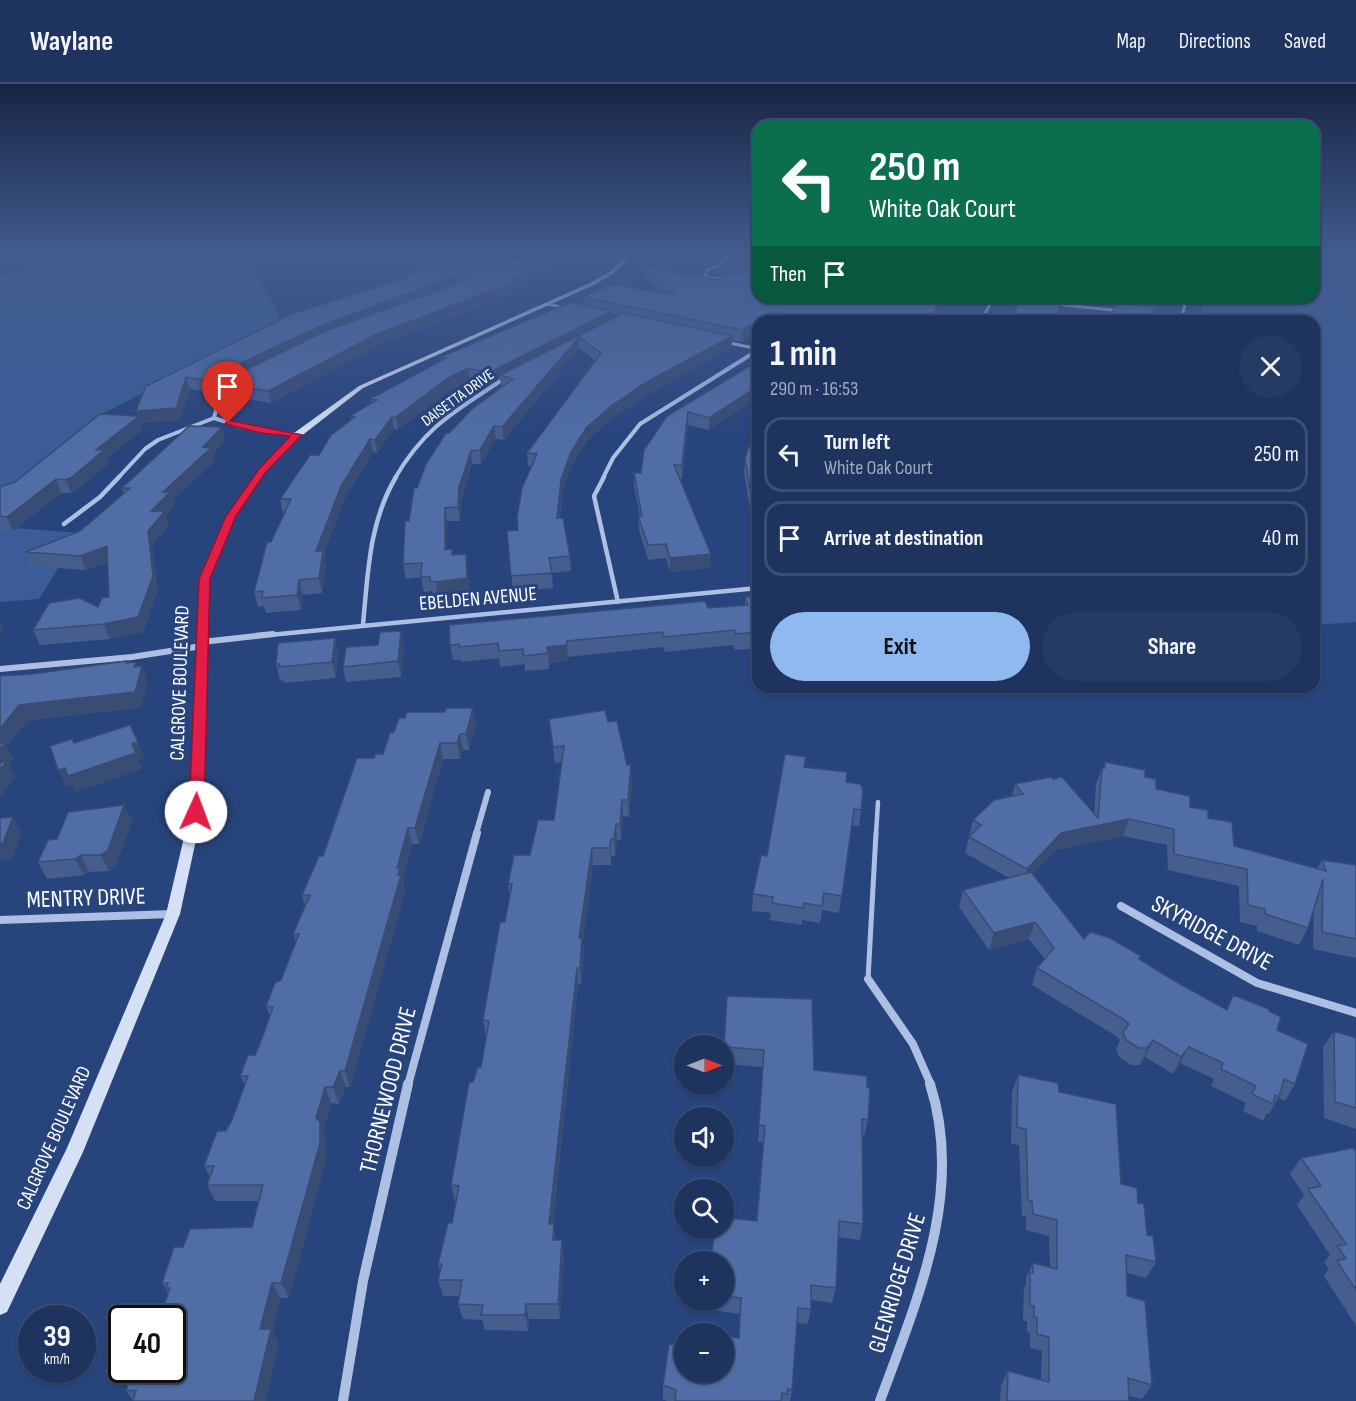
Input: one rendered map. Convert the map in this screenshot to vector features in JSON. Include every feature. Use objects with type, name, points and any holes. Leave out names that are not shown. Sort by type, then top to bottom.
[{"type":"street","name":"CALGROVE BOULEVARD","points":[[0,1305],[74,1152],[173,914],[196,812],[204,579],[231,516],[262,471],[297,435],[361,387],[522,315]]},
{"type":"street","points":[[724,342],[752,349]]},
{"type":"street","points":[[618,602],[594,496],[613,458],[640,424],[752,354]]},
{"type":"street","name":"DAISETTA DRIVE","points":[[363,624],[372,535],[385,495],[411,451],[436,424],[508,377]]},
{"type":"street","points":[[214,418],[214,407],[221,395],[239,383]]},
{"type":"street","points":[[64,524],[100,497],[145,450],[158,440],[214,418],[242,427],[297,435]]},
{"type":"street","name":"EBELDEN AVENUE","points":[[0,669],[132,657],[202,644],[363,624],[752,589]]},
{"type":"street","name":"THORNEWOOD DRIVE","points":[[343,1401],[363,1281],[415,1053],[488,792]]},
{"type":"street","name":"SKYRIDGE DRIVE","points":[[1120,906],[1257,983],[1356,1013]]},
{"type":"street","name":"MENTRY DRIVE","points":[[0,920],[118,918],[173,914]]},
{"type":"street","name":"GLENRIDGE DRIVE","points":[[868,979],[907,1033],[925,1066],[938,1104],[944,1141],[941,1205],[930,1256],[880,1401]]},
{"type":"lane","points":[[868,979],[878,802]]},
{"type":"shaded area","points":[[0,315],[279,315],[282,322],[94,418],[0,496]]},
{"type":"shaded area","points":[[1320,315],[1356,315],[1356,622],[1320,625]]},
{"type":"shaded area","points":[[0,527],[80,533],[39,599],[0,602]]},
{"type":"building","points":[[289,315],[348,315],[243,362],[217,382],[186,377],[176,408],[136,411],[146,386]]},
{"type":"building","points":[[369,315],[426,315],[379,333],[268,391],[226,384],[247,369],[328,330]]},
{"type":"building","points":[[539,315],[603,315],[488,373],[468,368],[445,380],[396,417],[392,417],[375,440],[370,439],[341,486],[316,551],[323,551],[319,578],[299,580],[297,595],[262,598],[263,591],[254,592],[267,542],[271,542],[291,499],[280,499],[310,455],[319,455],[331,435],[355,417],[350,416],[377,400],[370,399],[446,358],[441,357]]},
{"type":"building","points":[[619,315],[636,315],[732,336],[645,383],[611,406],[587,427],[571,452],[561,480],[557,518],[563,518],[570,556],[549,558],[552,573],[511,576],[507,531],[518,530],[517,517],[522,488],[537,454],[527,453],[601,353],[579,337],[502,427],[494,426],[480,450],[471,451],[459,487],[458,507],[445,508],[445,550],[452,549],[452,555],[466,554],[467,578],[430,581],[430,577],[421,577],[422,563],[403,564],[405,521],[409,521],[414,488],[417,488],[426,464],[446,433],[449,433],[472,409],[513,379],[500,375]]},
{"type":"building","points":[[672,315],[752,315],[752,325],[742,330]]},
{"type":"building","points":[[752,365],[752,390],[709,418],[688,412],[682,465],[674,465],[711,554],[670,558],[666,544],[648,545],[638,516],[642,516],[634,473],[641,473],[644,450],[667,416]]},
{"type":"building","points":[[100,414],[139,416],[96,450],[104,450],[72,477],[66,480],[56,479],[7,517],[0,516],[0,487],[15,482]]},
{"type":"building","points":[[189,426],[222,427],[203,447],[211,448],[163,492],[170,492],[151,511],[165,511],[148,531],[153,576],[138,617],[104,624],[33,630],[49,603],[80,598],[98,607],[102,598],[109,597],[107,546],[80,556],[26,552],[80,531],[130,488],[122,488]]},
{"type":"building","points":[[752,442],[752,501],[745,458]]},
{"type":"building","points":[[752,596],[752,633],[736,634],[734,630],[664,637],[663,632],[567,641],[567,645],[547,647],[548,653],[524,656],[523,649],[499,651],[498,643],[459,647],[459,644],[450,645],[449,625],[705,601],[708,608],[748,605],[745,597]]},
{"type":"building","points":[[401,631],[398,661],[343,667],[346,647],[378,645],[380,632]]},
{"type":"building","points":[[335,638],[332,662],[279,667],[280,664],[276,664],[278,643]]},
{"type":"building","points":[[126,661],[126,663],[136,662],[134,667],[142,666],[135,692],[19,705],[0,729],[0,676]]},
{"type":"building","points":[[446,708],[473,708],[466,734],[460,734],[457,743],[440,743],[415,828],[408,828],[397,868],[400,868],[398,875],[401,875],[345,1071],[340,1071],[333,1087],[325,1087],[316,1118],[320,1122],[320,1143],[281,1283],[272,1283],[260,1329],[271,1329],[254,1401],[133,1401],[136,1390],[126,1391],[128,1383],[186,1383],[186,1305],[164,1305],[170,1288],[166,1288],[168,1283],[162,1283],[174,1247],[183,1247],[190,1229],[252,1227],[263,1185],[207,1185],[214,1166],[204,1166],[217,1131],[226,1131],[232,1120],[248,1076],[240,1076],[248,1055],[255,1055],[260,1044],[273,1007],[266,1006],[275,983],[281,980],[299,934],[293,934],[310,895],[302,895],[319,856],[323,856],[357,758],[374,758],[376,754],[383,754],[390,733],[394,732],[399,718],[405,718],[407,712],[445,712]]},
{"type":"building","points":[[605,710],[608,722],[617,721],[627,765],[631,765],[628,800],[622,800],[620,824],[616,824],[610,848],[592,848],[579,938],[582,938],[580,968],[577,968],[549,1224],[554,1224],[553,1240],[562,1240],[558,1304],[526,1304],[525,1315],[481,1315],[483,1305],[458,1304],[462,1280],[438,1280],[442,1264],[438,1264],[448,1223],[452,1223],[459,1186],[451,1185],[469,1082],[473,1082],[478,1067],[481,1067],[489,1021],[483,1020],[500,922],[505,922],[512,884],[508,884],[514,855],[530,855],[538,820],[554,820],[564,746],[553,747],[549,719]]},
{"type":"building","points":[[130,725],[138,742],[132,744],[136,753],[68,776],[65,768],[58,770],[50,746],[72,739],[74,743]]},
{"type":"building","points":[[785,754],[806,757],[804,767],[847,772],[846,782],[861,784],[863,791],[861,810],[854,809],[842,896],[824,893],[822,906],[804,903],[803,908],[772,903],[773,897],[753,894],[761,855],[767,856]]},
{"type":"building","points":[[7,761],[0,770],[0,763]]},
{"type":"building","points":[[1105,762],[1145,770],[1145,777],[1156,779],[1156,789],[1190,796],[1190,807],[1208,810],[1208,818],[1232,822],[1234,846],[1326,871],[1322,860],[1356,865],[1356,939],[1322,932],[1323,879],[1308,928],[1265,914],[1265,909],[1248,905],[1247,869],[1174,854],[1174,829],[1129,819],[1061,833],[1027,869],[969,837],[981,825],[973,820],[994,800],[1023,794],[1015,784],[1051,777],[1053,779],[1062,777],[1098,818],[1102,768],[1105,768]]},
{"type":"building","points":[[124,805],[108,850],[101,855],[81,855],[75,859],[38,862],[48,840],[57,839],[68,812]]},
{"type":"building","points":[[13,817],[3,843],[0,843],[0,818]]},
{"type":"building","points":[[1031,872],[1084,939],[1090,932],[1110,938],[1141,956],[1139,959],[1173,980],[1227,1010],[1233,995],[1269,1009],[1281,1017],[1277,1030],[1308,1044],[1295,1084],[1284,1079],[1279,1097],[1275,1095],[1273,1104],[1252,1094],[1256,1086],[1221,1069],[1223,1063],[1189,1047],[1181,1057],[1153,1040],[1147,1048],[1139,1048],[1126,1040],[1123,1032],[1129,1024],[1123,1019],[1037,968],[1054,948],[1035,922],[994,933],[963,890]]},
{"type":"building","points":[[727,996],[812,999],[814,1070],[867,1076],[867,1087],[870,1088],[868,1120],[862,1119],[863,1224],[839,1221],[836,1288],[811,1285],[811,1309],[798,1308],[792,1390],[788,1389],[787,1394],[782,1393],[781,1401],[675,1401],[676,1390],[663,1385],[669,1344],[674,1345],[674,1383],[734,1383],[734,1337],[739,1338],[741,1298],[734,1297],[734,1251],[712,1251],[714,1239],[734,1239],[734,1219],[757,1221],[765,1126],[759,1125],[764,1050],[734,1048],[734,1035],[725,1035]]},
{"type":"building","points":[[1334,1031],[1356,1038],[1356,1108],[1335,1102]]},
{"type":"building","points":[[1018,1075],[1058,1083],[1059,1092],[1116,1104],[1121,1184],[1137,1188],[1138,1203],[1144,1204],[1147,1235],[1153,1236],[1156,1262],[1126,1255],[1127,1296],[1145,1301],[1152,1385],[1128,1378],[1129,1401],[1007,1401],[1008,1371],[1049,1382],[1049,1337],[1037,1334],[1037,1318],[1034,1317],[1034,1306],[1030,1305],[1030,1273],[1033,1273],[1033,1263],[1057,1269],[1057,1220],[1033,1214],[1032,1201],[1028,1200],[1026,1129],[1017,1127]]},
{"type":"building","points":[[1353,1148],[1356,1151],[1356,1290],[1337,1261],[1346,1258],[1337,1246],[1346,1244],[1308,1189],[1321,1186],[1301,1158]]},
{"type":"route","points":[[196,812],[204,579],[231,516],[262,471],[297,435],[261,431],[228,423]]}]
